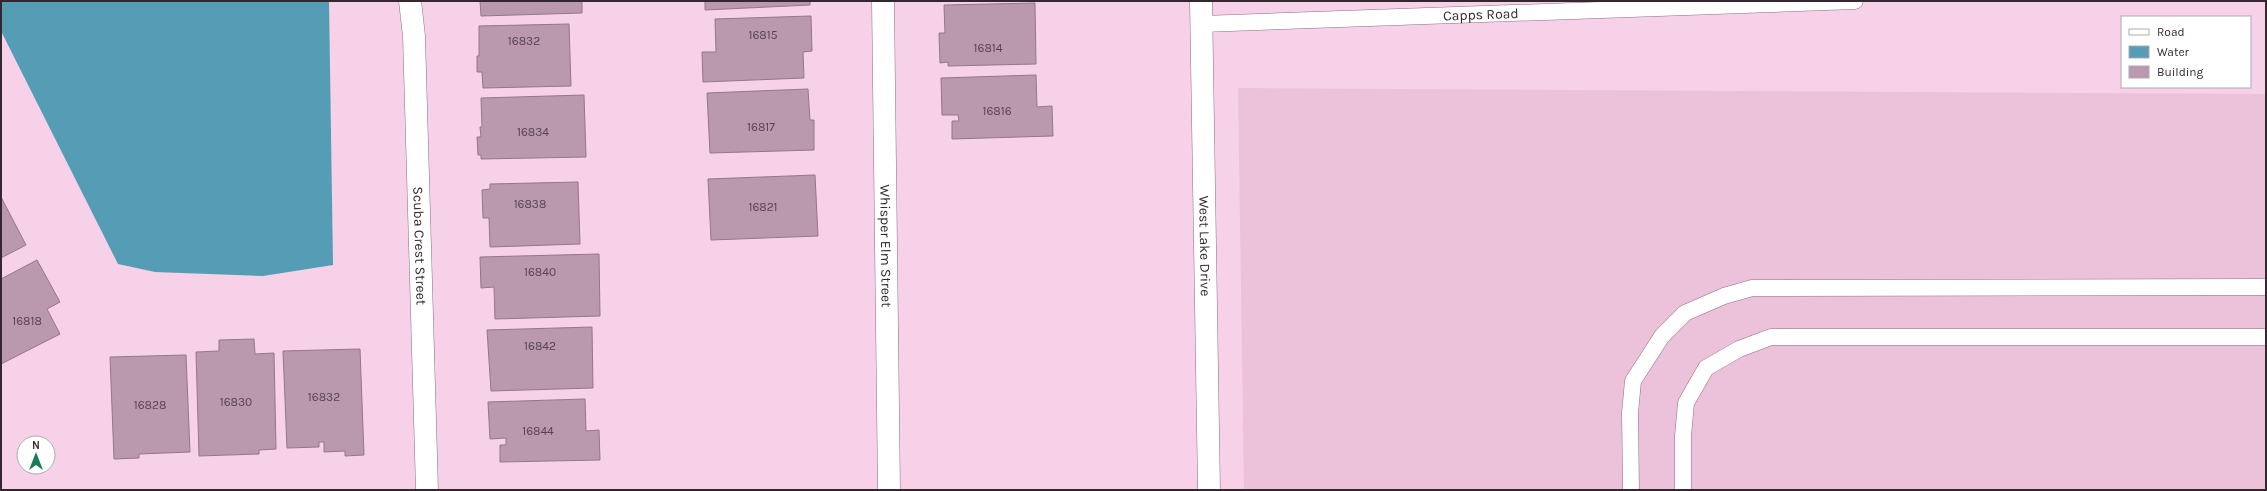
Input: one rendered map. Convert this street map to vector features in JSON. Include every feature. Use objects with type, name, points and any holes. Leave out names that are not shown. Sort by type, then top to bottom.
[{"type":"street","name":"Scuba Crest Street","points":[[410,1],[414,44],[427,490]]},
{"type":"street","name":"Whisper Elm Street","points":[[883,1],[889,490]]},
{"type":"street","name":"West Lake Drive","points":[[1201,1],[1209,490]]},
{"type":"lane","name":"Capps Road","points":[[1202,24],[1855,1]]},
{"type":"lane","points":[[1630,490],[1630,412],[1633,380],[1662,336],[1685,313],[1724,296],[1752,288],[2266,287]]},
{"type":"lane","points":[[1683,490],[1683,436],[1686,403],[1706,368],[1739,348],[1771,337],[2266,337]]},
{"type":"shaded area","points":[[1238,88],[2266,94],[2266,490],[1244,490]]},
{"type":"water","points":[[1,1],[329,1],[333,265],[263,276],[155,272],[118,264],[1,31]]},
{"type":"building","points":[[480,1],[582,1],[582,13],[481,16]]},
{"type":"building","points":[[705,1],[810,1],[810,5],[705,10]]},
{"type":"building","points":[[1035,3],[1036,64],[948,66],[948,62],[940,63],[939,33],[945,33],[944,5]]},
{"type":"building","points":[[811,16],[812,51],[803,52],[804,78],[703,82],[702,52],[716,52],[715,19]]},
{"type":"building","points":[[569,24],[571,86],[483,88],[482,72],[477,72],[477,56],[479,56],[479,26]]},
{"type":"building","points":[[1036,75],[1037,107],[1052,106],[1053,136],[952,139],[952,121],[959,121],[958,115],[942,115],[941,78]]},
{"type":"building","points":[[808,89],[810,120],[814,120],[814,150],[710,153],[707,93]]},
{"type":"building","points":[[584,95],[586,157],[481,159],[481,155],[478,155],[477,137],[481,137],[480,127],[482,127],[481,98]]},
{"type":"building","points":[[815,175],[818,236],[711,240],[708,179]]},
{"type":"building","points":[[578,182],[580,244],[490,247],[489,218],[483,218],[482,190],[490,189],[490,184]]},
{"type":"building","points":[[1,197],[26,245],[1,258]]},
{"type":"building","points":[[599,254],[600,316],[495,319],[494,287],[481,288],[480,257]]},
{"type":"building","points":[[37,260],[60,302],[47,309],[60,334],[1,364],[1,279]]},
{"type":"building","points":[[592,327],[593,388],[491,391],[487,330]]},
{"type":"building","points":[[254,339],[255,354],[274,353],[276,449],[259,450],[259,454],[199,456],[196,352],[219,351],[219,340]]},
{"type":"building","points":[[360,349],[364,455],[345,456],[345,451],[324,452],[324,442],[319,442],[319,447],[287,448],[283,351]]},
{"type":"building","points":[[186,355],[190,452],[139,454],[139,458],[114,459],[110,357]]},
{"type":"building","points":[[585,399],[586,431],[599,430],[600,460],[500,462],[500,445],[506,445],[506,438],[490,439],[488,402]]}]
